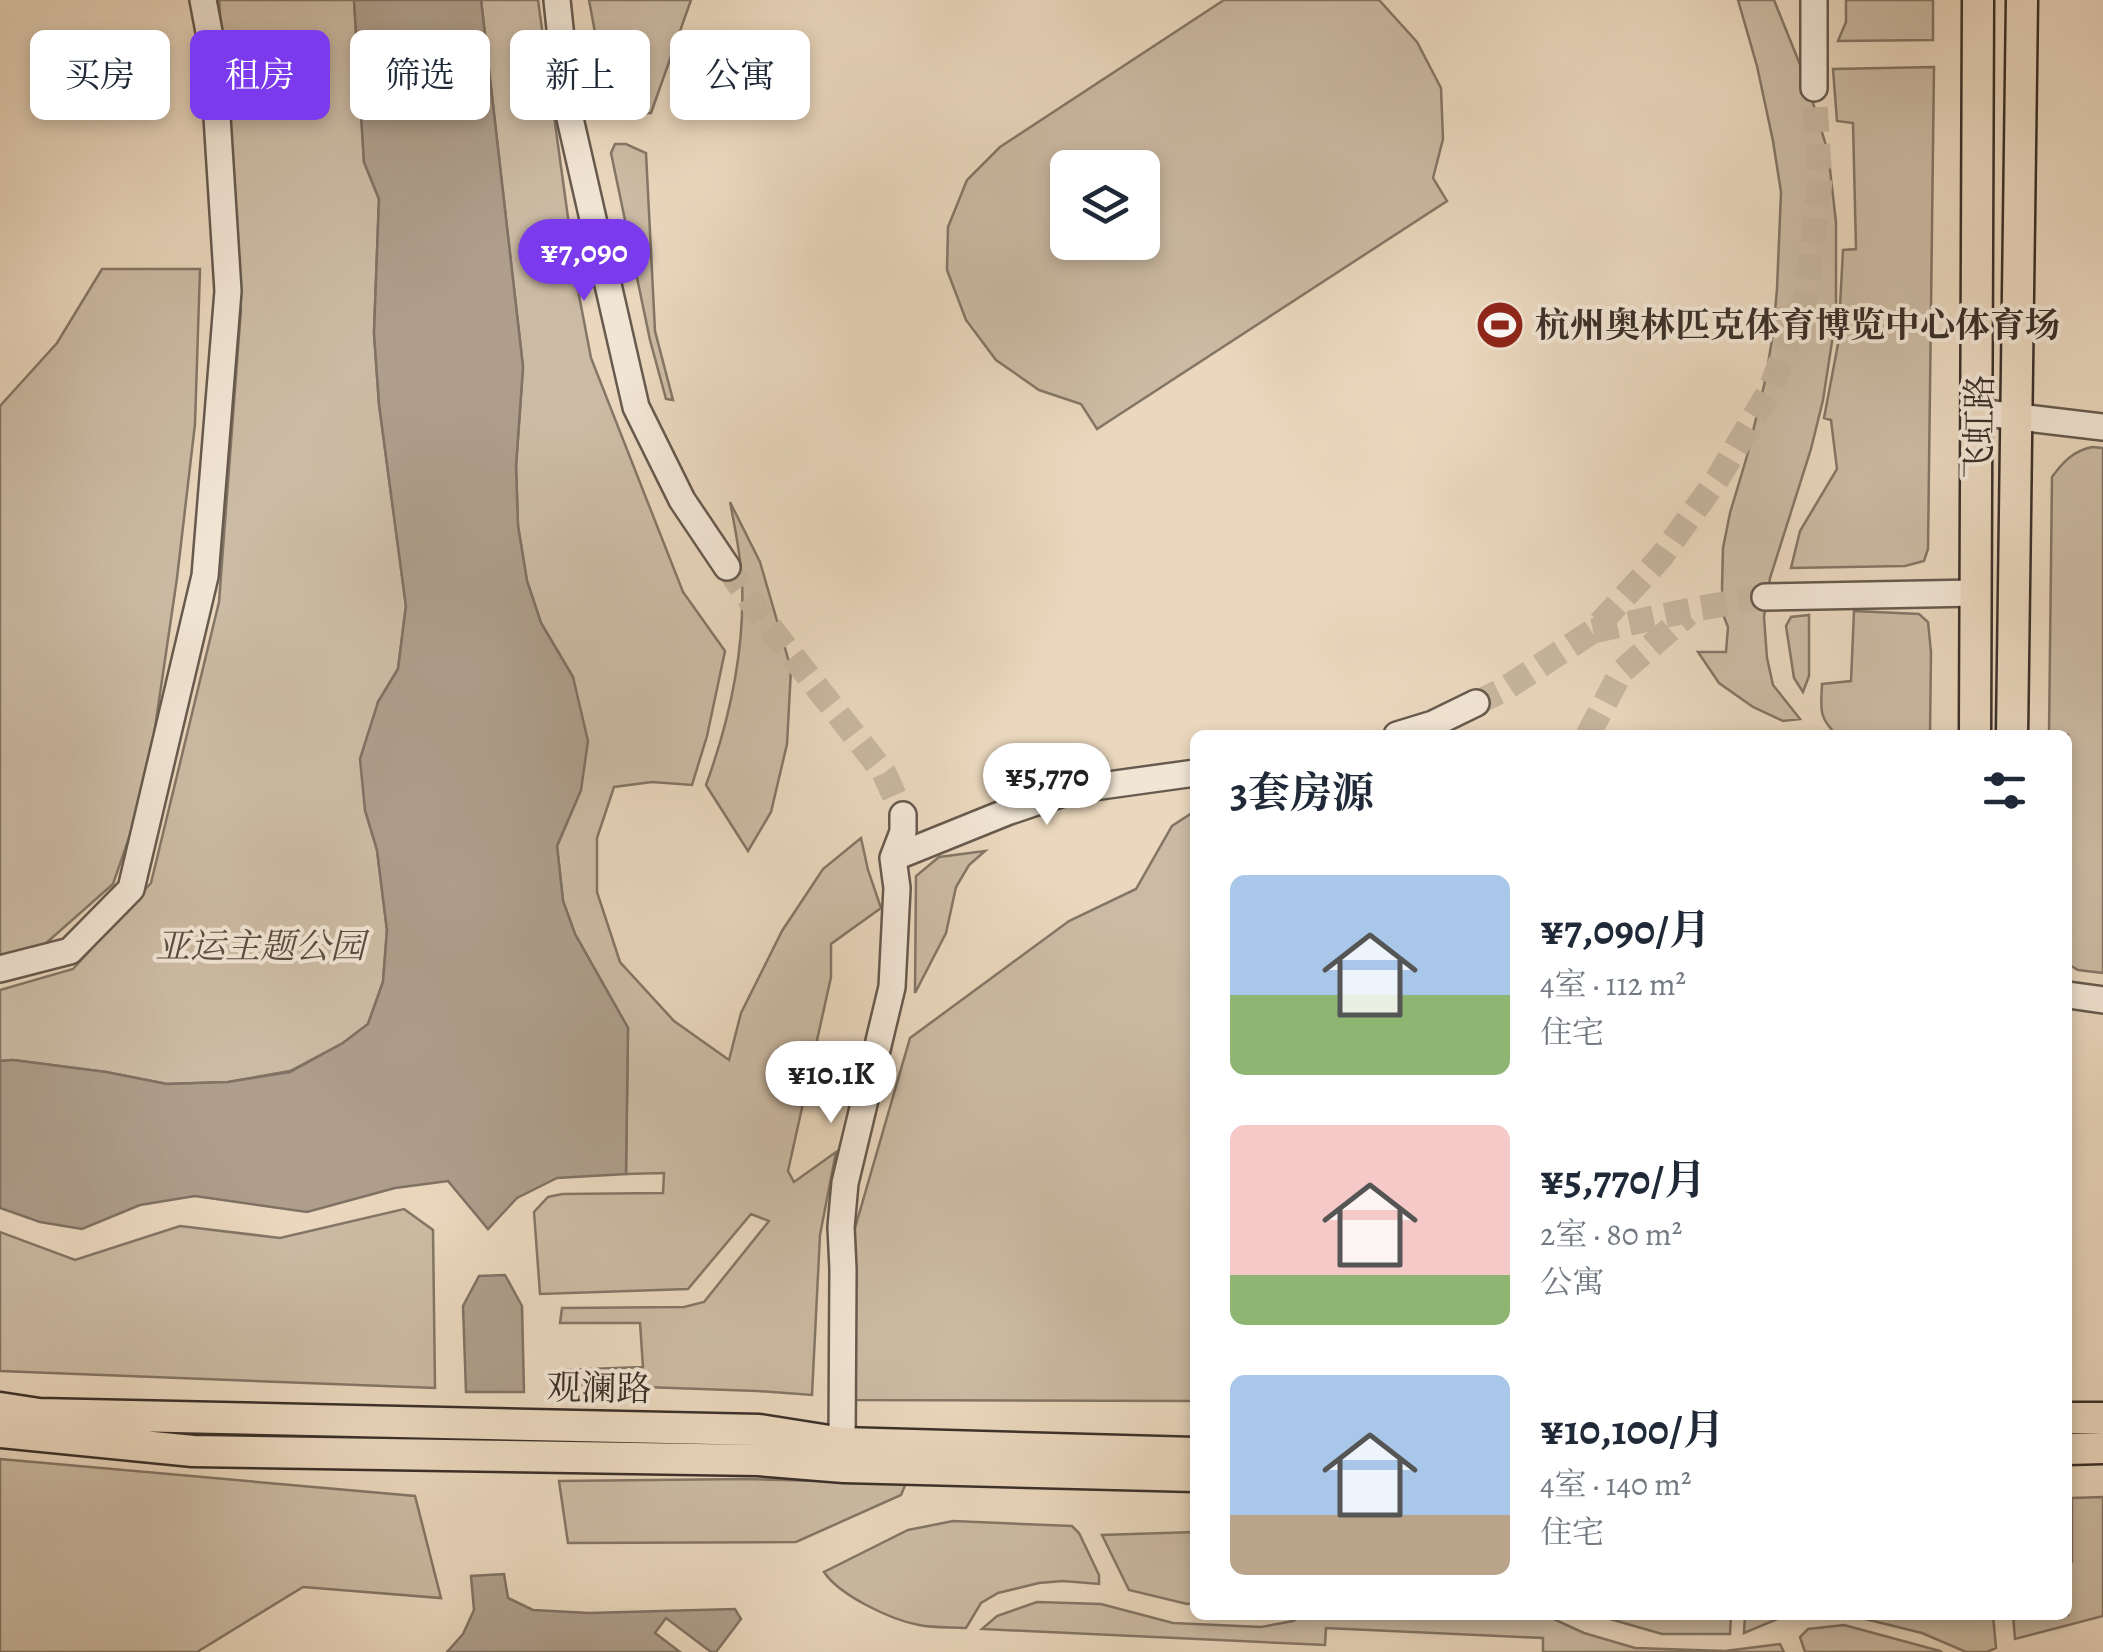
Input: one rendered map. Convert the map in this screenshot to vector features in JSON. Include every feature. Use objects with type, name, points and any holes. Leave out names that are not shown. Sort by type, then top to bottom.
[{"type":"main road","name":"飞虹路","points":[[1976,730],[1978,0]]},
{"type":"main road","name":"飞虹路","points":[[2012,730],[2022,0]]},
{"type":"main road","name":"观澜路","points":[[0,1408],[39,1414],[69,1427]]},
{"type":"main road","points":[[2072,1418],[2103,1418]]},
{"type":"main road","name":"观澜路","points":[[0,1432],[69,1427],[1190,1453]]},
{"type":"main road","name":"观澜路","points":[[758,1445],[844,1468],[1190,1476]]},
{"type":"main road","points":[[2072,1449],[2103,1448]]},
{"type":"street","points":[[0,969],[70,951],[132,889],[204,576],[228,291],[213,54],[203,0]]},
{"type":"street","points":[[557,0],[569,114],[636,407],[682,500],[727,567]]},
{"type":"street","points":[[1814,0],[1814,88]]},
{"type":"street","points":[[1977,412],[2103,427]]},
{"type":"street","points":[[1764,597],[1976,593]]},
{"type":"street","points":[[1413,730],[1476,703]]},
{"type":"street","points":[[893,858],[1072,790],[1190,774]]},
{"type":"street","points":[[842,1443],[842,1212],[845,1183],[892,987],[897,896],[893,858],[903,832],[904,815]]},
{"type":"street","points":[[2072,996],[2103,1000]]},
{"type":"green space","name":"亚运主题公园","points":[[219,0],[354,0],[350,120],[361,120],[364,162],[379,199],[374,333],[379,404],[406,606],[398,669],[378,702],[365,810],[377,850],[387,930],[383,982],[368,1024],[343,1043],[290,1071],[228,1082],[167,1084],[106,1072],[0,1061],[0,990],[73,969],[151,883],[219,602],[241,309],[228,120],[330,120],[330,30],[221,30]]},
{"type":"green space","points":[[481,0],[538,0],[542,30],[510,30],[510,120],[555,120],[591,358],[683,592],[725,651],[692,785],[652,782],[614,787],[597,838],[597,892],[620,962],[674,1021],[729,1060],[741,1013],[782,931],[823,869],[861,838],[881,908],[831,944],[831,977],[788,1171],[794,1182],[836,1152],[820,1235],[812,1395],[560,1384],[563,1370],[643,1367],[640,1323],[560,1323],[562,1308],[684,1307],[704,1302],[769,1221],[751,1214],[688,1289],[540,1294],[534,1212],[548,1197],[663,1193],[664,1173],[626,1174],[628,1028],[575,934],[563,901],[557,846],[581,790],[573,677],[541,623],[527,581],[518,526],[516,466],[523,367],[490,79],[490,30],[484,30]]},
{"type":"green space","points":[[589,0],[691,0],[680,30],[670,30],[670,59],[651,113],[650,30],[595,30]]},
{"type":"green space","points":[[1224,0],[1379,0],[1417,42],[1441,88],[1443,139],[1433,178],[1447,201],[1097,429],[1081,404],[1039,390],[996,360],[966,320],[947,270],[948,227],[967,180],[1000,147]]},
{"type":"green space","points":[[1738,0],[1774,0],[1805,77],[1828,152],[1836,222],[1836,316],[1823,400],[1770,578],[1764,617],[1773,685],[1800,719],[1783,721],[1753,707],[1719,683],[1698,652],[1726,652],[1723,548],[1766,377],[1777,289],[1781,192],[1757,66]]},
{"type":"green space","points":[[1846,0],[1933,0],[1933,40],[1838,41],[1846,22]]},
{"type":"green space","points":[[1934,67],[1928,549],[1924,561],[1905,566],[1791,568],[1800,531],[1837,469],[1831,420],[1824,418],[1838,344],[1843,250],[1856,249],[1853,123],[1837,121],[1833,69]]},
{"type":"green space","points":[[615,144],[626,144],[646,153],[655,331],[673,400],[666,399],[650,340],[611,153]]},
{"type":"green space","points":[[102,269],[200,269],[195,424],[146,789],[113,884],[45,944],[0,955],[0,406],[57,343]]},
{"type":"green space","points":[[2103,448],[2103,973],[2072,966],[2072,730],[2049,730],[2052,477],[2079,451]]},
{"type":"green space","points":[[730,502],[760,562],[791,669],[787,744],[771,812],[748,851],[706,785],[729,709],[741,631],[742,579]]},
{"type":"green space","points":[[1854,611],[1919,614],[1928,622],[1930,730],[1832,730],[1821,706],[1822,684],[1851,681]]},
{"type":"green space","points":[[1809,615],[1809,676],[1803,692],[1794,678],[1786,626],[1791,617]]},
{"type":"green space","points":[[1190,814],[1190,1401],[855,1400],[853,1235],[910,1038],[1069,921],[1136,889],[1172,826]]},
{"type":"green space","points":[[985,851],[969,865],[956,887],[946,933],[915,993],[916,876],[939,857]]},
{"type":"green space","points":[[404,1209],[433,1230],[435,1388],[0,1371],[0,1232],[75,1260],[180,1226],[280,1238]]},
{"type":"green space","points":[[0,1459],[415,1496],[441,1598],[303,1587],[197,1652],[0,1652]]},
{"type":"green space","points":[[746,1479],[906,1483],[901,1495],[796,1542],[568,1543],[559,1481]]},
{"type":"green space","points":[[2103,1497],[2103,1616],[2015,1639],[2013,1620],[2072,1620],[2072,1498]]},
{"type":"green space","points":[[953,1521],[1072,1526],[1099,1575],[1099,1584],[1039,1583],[998,1593],[981,1603],[966,1628],[936,1627],[881,1612],[853,1598],[824,1572],[908,1530]]},
{"type":"green space","points":[[1190,1532],[1190,1604],[1129,1590],[1102,1535]]},
{"type":"green space","points":[[1037,1602],[1101,1604],[1173,1623],[1261,1627],[1295,1620],[1556,1620],[1635,1648],[1725,1651],[1780,1644],[1784,1652],[1543,1652],[1543,1638],[1326,1628],[1325,1645],[982,1629],[997,1616]]},
{"type":"green space","points":[[1613,1620],[1731,1620],[1730,1634],[1662,1634]]},
{"type":"green space","points":[[1745,1620],[1775,1620],[1744,1633]]},
{"type":"green space","points":[[1869,1620],[1993,1620],[1996,1648],[1966,1652],[1922,1633]]},
{"type":"green space","points":[[1844,1625],[1942,1652],[1805,1652],[1800,1637],[1808,1629]]},
{"type":"shaded area","points":[[354,0],[481,0],[484,30],[356,30]]},
{"type":"shaded area","points":[[490,79],[523,367],[516,466],[518,526],[527,581],[541,623],[573,677],[588,741],[581,790],[557,846],[563,901],[575,934],[628,1028],[626,1174],[557,1178],[517,1198],[488,1229],[448,1181],[395,1188],[307,1212],[195,1196],[140,1205],[82,1229],[40,1222],[0,1208],[0,1061],[106,1072],[167,1084],[228,1082],[290,1072],[343,1043],[368,1024],[383,982],[387,930],[377,850],[365,810],[360,759],[378,702],[398,669],[406,606],[379,404],[374,333],[379,199],[364,162],[361,120],[490,120]]},
{"type":"shaded area","points":[[505,1275],[522,1306],[524,1392],[466,1392],[463,1306],[479,1276]]},
{"type":"shaded area","points":[[504,1574],[508,1598],[533,1610],[589,1613],[735,1609],[741,1619],[716,1652],[666,1618],[655,1633],[680,1652],[447,1652],[463,1634],[474,1610],[471,1576]]},
{"type":"tunnel","points":[[1476,703],[1503,690],[1593,631],[1661,557],[1718,478],[1770,390],[1806,295],[1820,182],[1814,88]]},
{"type":"tunnel","points":[[727,567],[884,773],[903,815]]},
{"type":"tunnel","points":[[1593,631],[1765,597]]},
{"type":"tunnel","points":[[1591,730],[1621,672],[1688,614]]},
{"type":"place","name":"杭州奥林匹克体育博览中心体育场","points":[[1500,325]]}]
